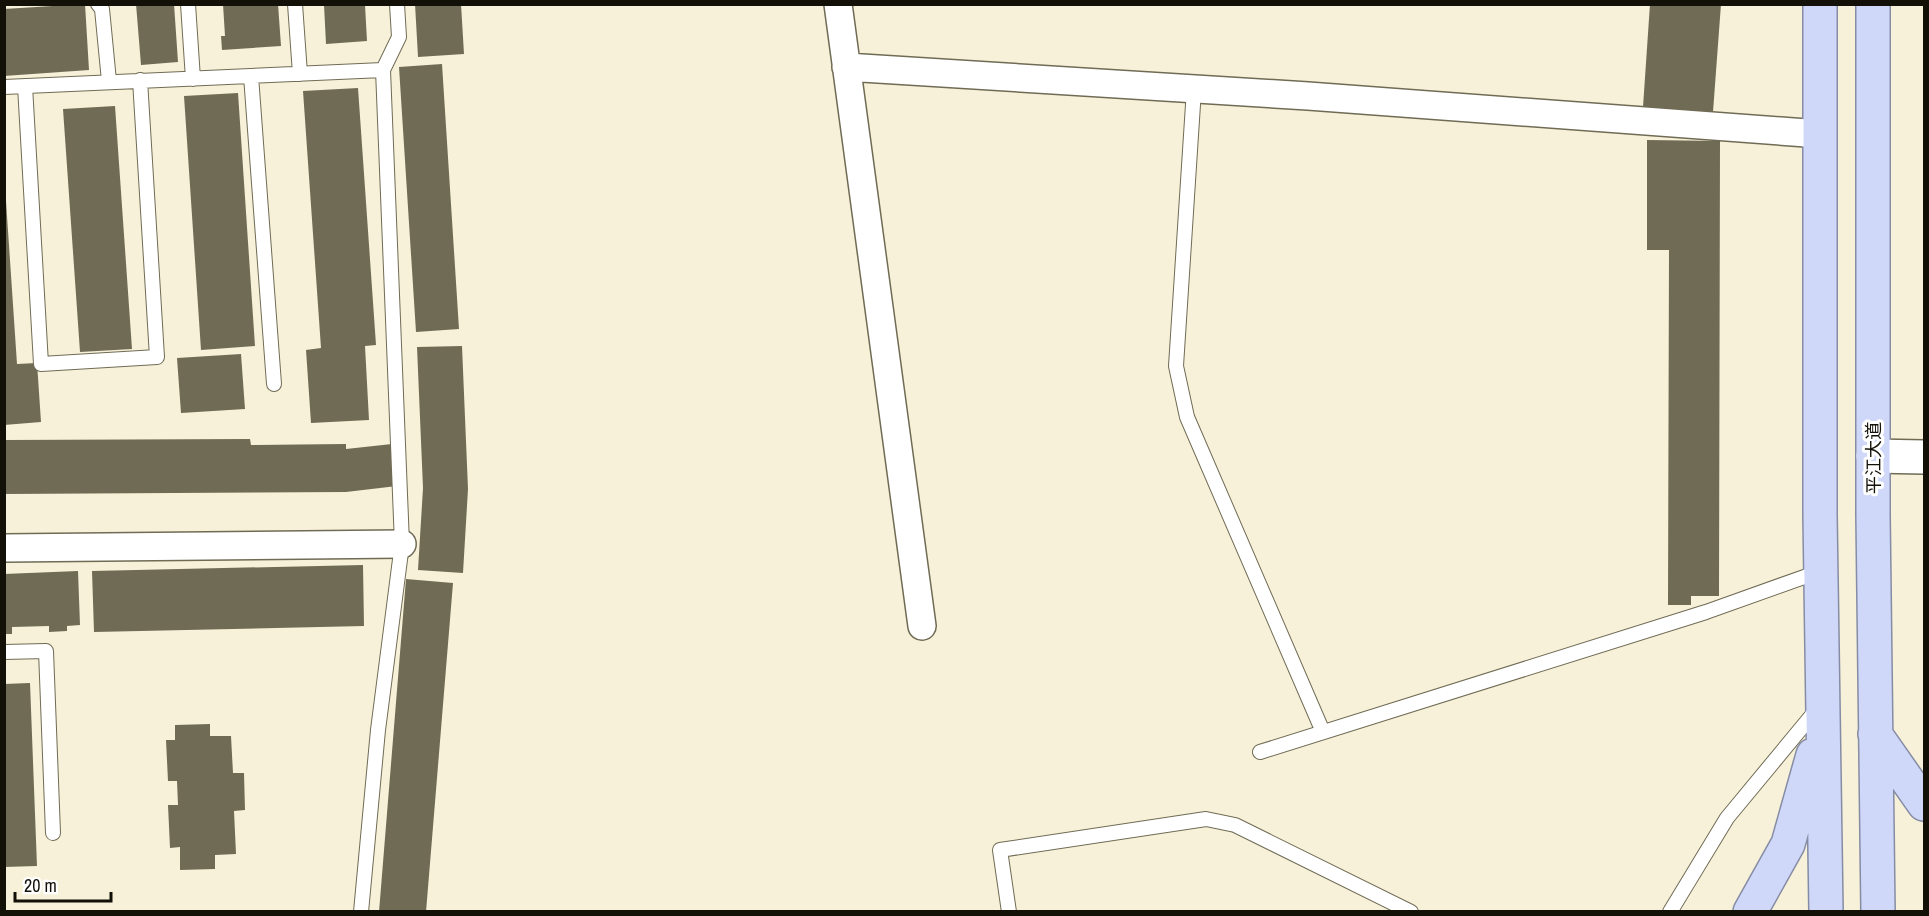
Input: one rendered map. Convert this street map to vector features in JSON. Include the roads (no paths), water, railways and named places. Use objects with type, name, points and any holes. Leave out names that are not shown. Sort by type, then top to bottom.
[{"type":"highway","points":[[1820,4],[1821,571],[1826,912]]},
{"type":"highway","name":"平江大道","points":[[1873,4],[1873,456],[1878,912]]},
{"type":"highway","points":[[1750,912],[1788,844],[1823,710]]},
{"type":"highway","points":[[1875,734],[1924,804]]},
{"type":"street","points":[[838,4],[922,626]]},
{"type":"street","points":[[846,67],[1308,96],[1820,134]]},
{"type":"street","points":[[1873,456],[1924,457]]},
{"type":"street","points":[[4,548],[402,544]]},
{"type":"lane","points":[[98,4],[102,9],[110,81]]},
{"type":"lane","points":[[188,4],[193,79]]},
{"type":"lane","points":[[295,4],[300,74]]},
{"type":"lane","points":[[361,912],[378,730],[402,544],[383,70],[399,37],[397,4]]},
{"type":"lane","points":[[4,87],[383,70]]},
{"type":"lane","points":[[251,76],[274,384]]},
{"type":"lane","points":[[25,86],[42,364],[157,357],[140,80]]},
{"type":"lane","points":[[1194,89],[1176,366],[1180,391],[1187,417],[1323,732]]},
{"type":"lane","points":[[1260,752],[1706,612],[1821,571]]},
{"type":"lane","points":[[4,652],[46,651],[53,834]]},
{"type":"lane","points":[[1670,912],[1727,818],[1823,710]]},
{"type":"lane","points":[[1009,912],[1000,850],[1206,819],[1235,825],[1411,912]]}]
